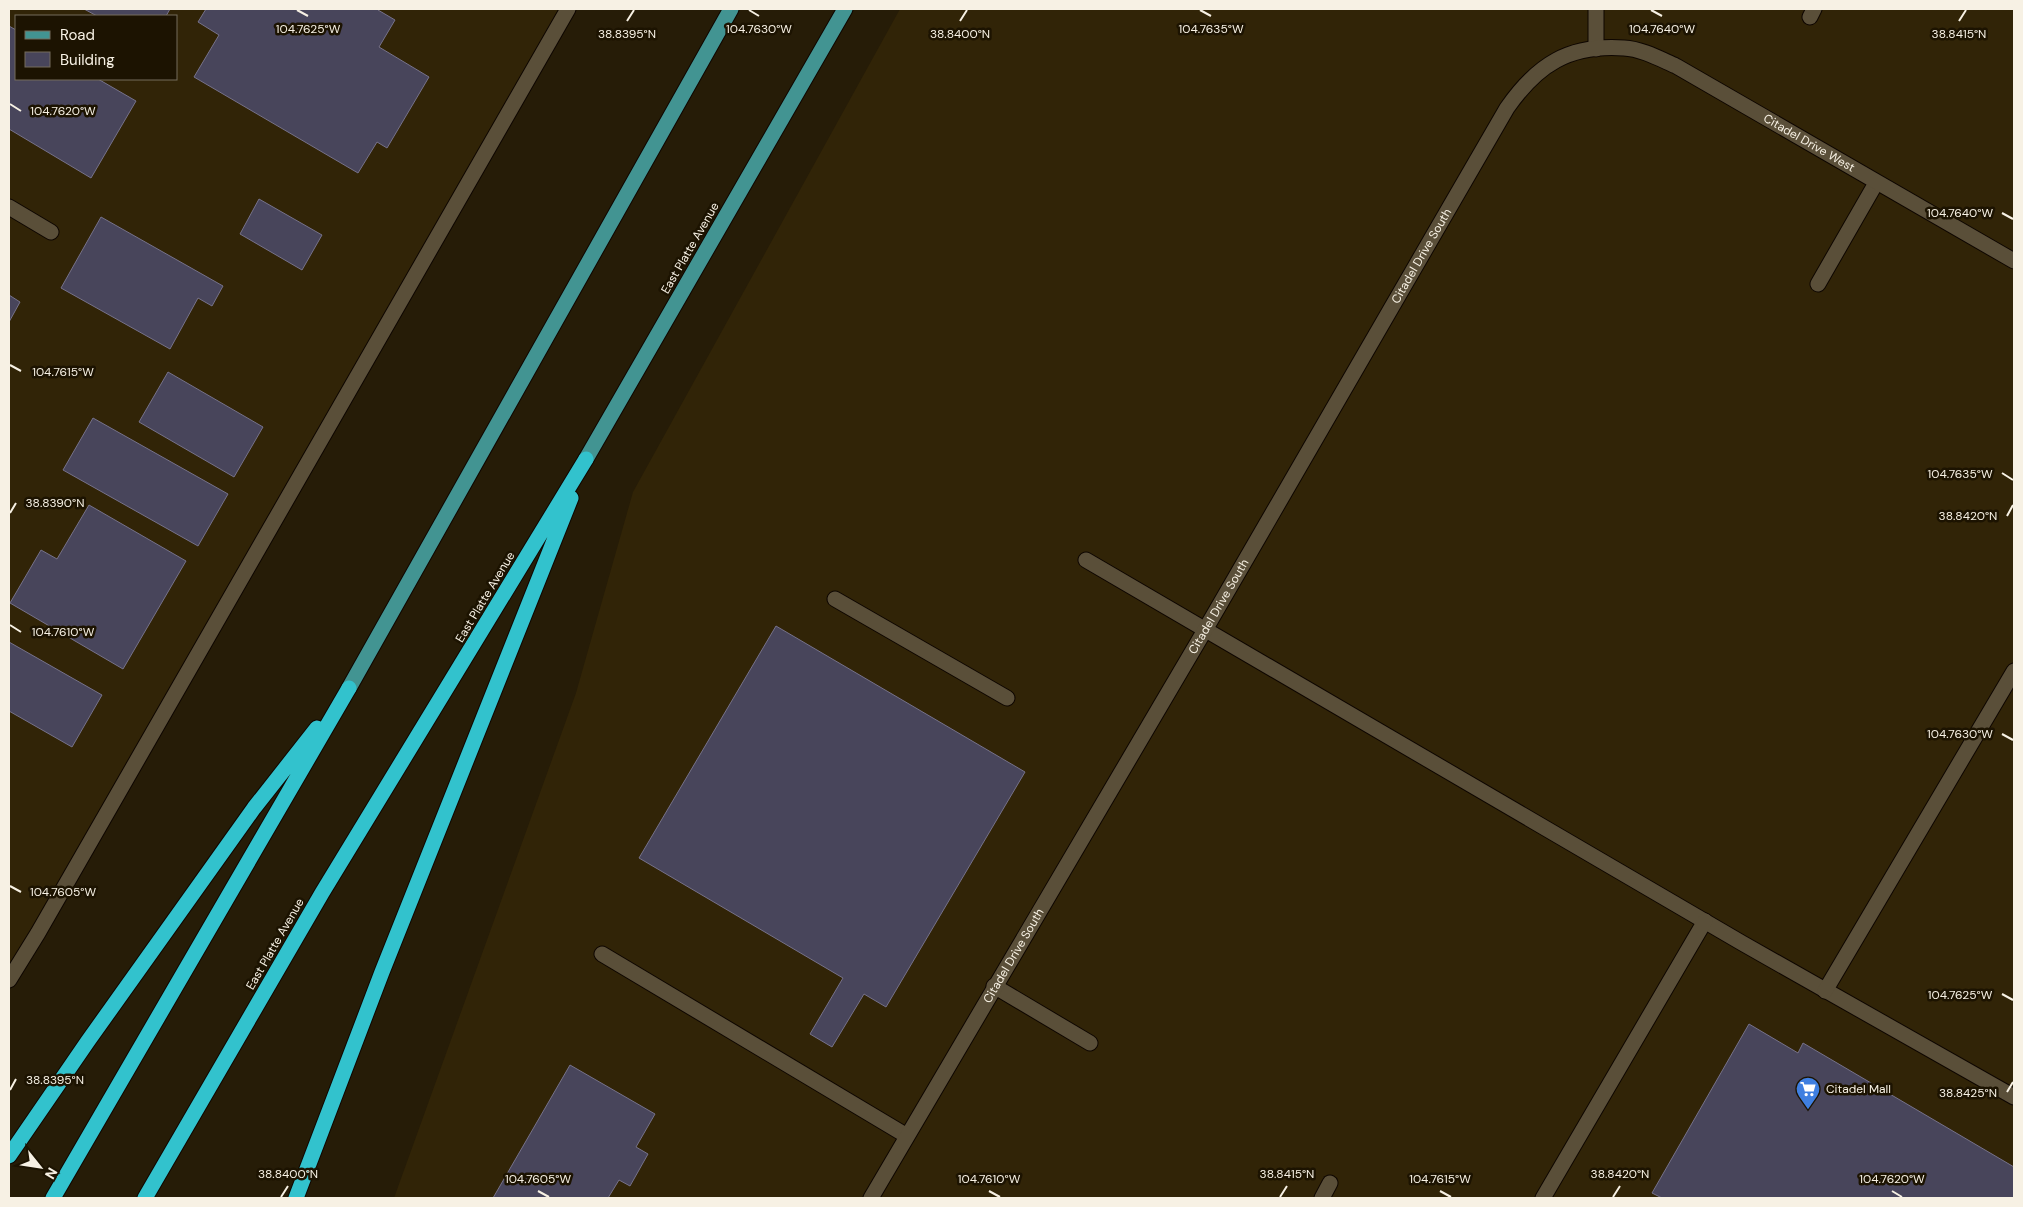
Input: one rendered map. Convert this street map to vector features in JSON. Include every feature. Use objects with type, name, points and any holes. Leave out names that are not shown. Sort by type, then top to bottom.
[{"type":"highway","points":[[296,1198],[382,972],[586,459]]},
{"type":"highway","name":"East Platte Avenue","points":[[145,1198],[322,893],[586,459]]},
{"type":"highway","points":[[9,1156],[88,1041],[254,808],[349,688]]},
{"type":"highway","points":[[53,1198],[349,688]]},
{"type":"main road","points":[[349,688],[731,9]]},
{"type":"main road","name":"East Platte Avenue","points":[[586,459],[845,9]]},
{"type":"street","points":[[9,980],[43,925],[568,9]]},
{"type":"street","points":[[1596,9],[1596,48]]},
{"type":"street","name":"Citadel Drive West","points":[[1596,48],[1625,48],[1647,54],[1676,66],[2014,261]]},
{"type":"street","name":"Citadel Drive South","points":[[871,1198],[1205,630],[1506,108],[1524,85],[1544,67],[1568,55],[1596,48]]},
{"type":"street","points":[[1818,284],[1876,183]]},
{"type":"street","points":[[9,207],[51,232]]},
{"type":"street","points":[[1086,560],[1705,921],[2014,1097]]},
{"type":"street","points":[[835,599],[1007,698]]},
{"type":"street","points":[[1826,991],[2014,671]]},
{"type":"street","points":[[1543,1198],[1705,921]]},
{"type":"street","points":[[602,954],[907,1136]]},
{"type":"street","points":[[994,986],[1090,1043]]},
{"type":"street","points":[[1322,1198],[1330,1183]]},
{"type":"shaded area","points":[[9,9],[568,9],[9,976]]},
{"type":"shaded area","points":[[900,9],[2014,9],[2014,1198],[394,1198],[576,693],[633,492]]},
{"type":"building","points":[[84,9],[170,9],[167,15],[95,15]]},
{"type":"building","points":[[206,9],[379,9],[395,20],[379,47],[429,77],[387,148],[377,142],[358,173],[194,77],[219,35],[198,22]]},
{"type":"building","points":[[9,26],[15,29],[15,80],[100,80],[136,101],[91,178],[9,129]]},
{"type":"building","points":[[259,199],[322,235],[302,270],[240,234]]},
{"type":"building","points":[[101,217],[223,286],[212,306],[198,298],[170,349],[61,288]]},
{"type":"building","points":[[9,295],[20,302],[9,322]]},
{"type":"building","points":[[168,372],[263,427],[234,477],[139,422]]},
{"type":"building","points":[[93,418],[228,494],[198,546],[63,470]]},
{"type":"building","points":[[89,505],[186,561],[123,669],[10,603],[41,550],[57,559]]},
{"type":"building","points":[[776,626],[1025,772],[886,1007],[864,994],[832,1047],[810,1034],[843,978],[639,858]]},
{"type":"building","points":[[9,642],[102,695],[72,747],[9,711]]},
{"type":"building","name":"Citadel Mall","points":[[1749,1024],[1798,1053],[1803,1043],[2014,1167],[2014,1198],[1662,1198],[1652,1193]]},
{"type":"building","points":[[570,1065],[655,1114],[636,1147],[648,1154],[630,1186],[619,1180],[608,1198],[493,1198]]},
{"type":"place","name":"Citadel Mall","points":[[1808,1110]]}]
